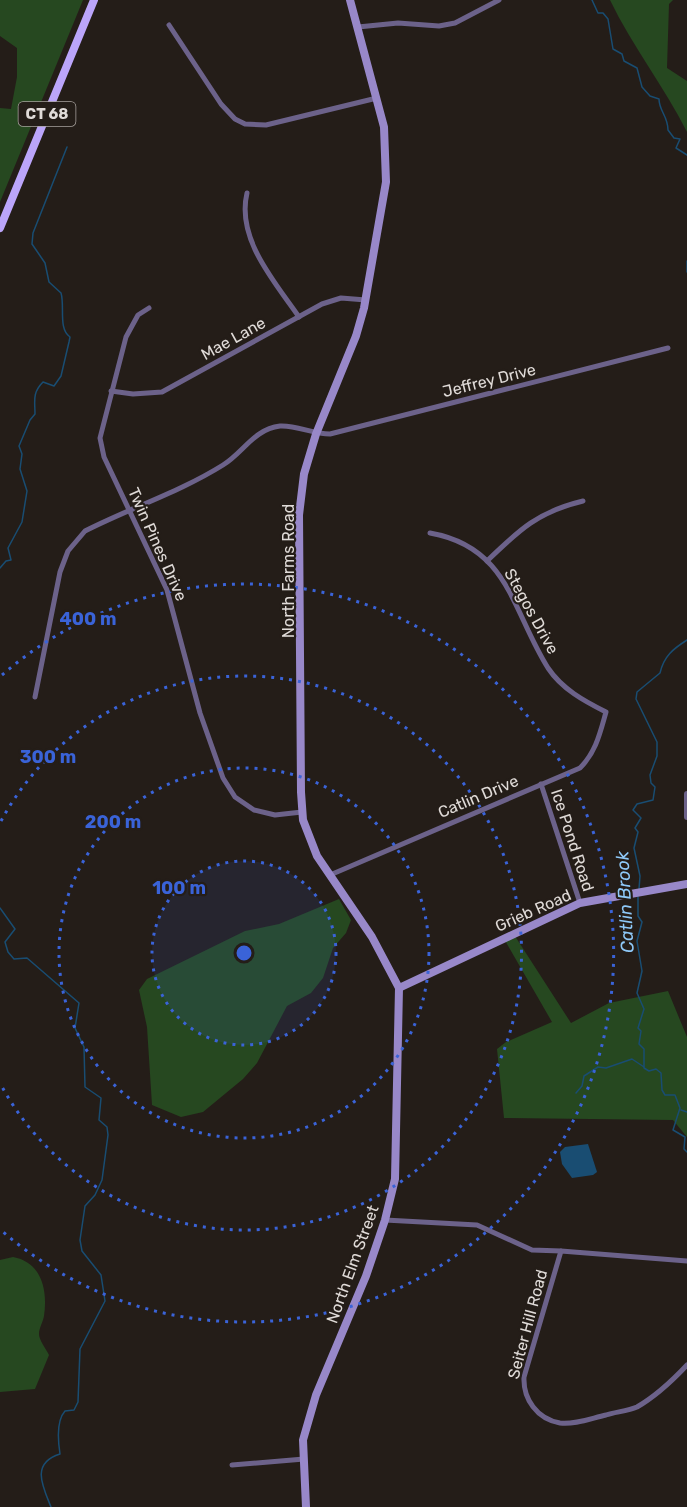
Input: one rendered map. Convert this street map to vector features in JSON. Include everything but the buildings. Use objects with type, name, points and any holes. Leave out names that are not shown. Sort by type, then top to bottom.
[{"type":"main road","name":"CT 68","points":[[0,228],[94,0]]},
{"type":"main road","name":"North Farms Road","points":[[350,0],[384,127],[386,182],[366,300],[356,336],[316,434],[304,474],[299,515],[302,813],[317,856],[372,937],[399,988]]},
{"type":"main road","name":"Grieb Road","points":[[399,988],[580,903],[687,884]]},
{"type":"main road","name":"North Elm Street","points":[[306,1507],[303,1440],[316,1395],[366,1276],[385,1220],[394,1179],[399,988]]},
{"type":"street","points":[[358,27],[398,22],[439,26],[455,23],[499,0]]},
{"type":"street","points":[[169,25],[221,104],[235,119],[246,124],[266,125],[377,98]]},
{"type":"street","points":[[247,193],[243,208],[255,251],[299,317]]},
{"type":"street","name":"Mae Lane","points":[[111,391],[133,394],[162,392],[322,304],[341,298],[366,300]]},
{"type":"street","name":"Twin Pines Drive","points":[[150,308],[138,315],[126,337],[100,438],[104,457],[167,590],[200,713],[223,778],[235,797],[254,810],[275,815],[302,813]]},
{"type":"street","name":"Jeffrey Drive","points":[[316,434],[330,434],[668,348]]},
{"type":"street","points":[[35,697],[60,572],[68,551],[85,531],[225,465],[254,437],[268,430],[279,426],[300,428],[316,434]]},
{"type":"street","points":[[488,561],[515,534],[552,508],[583,501]]},
{"type":"street","name":"Stegos Drive","points":[[430,533],[452,537],[468,544],[488,561],[513,597],[549,669],[572,692],[606,712]]},
{"type":"street","name":"Catlin Drive","points":[[330,875],[580,768],[589,759],[596,745],[606,712]]},
{"type":"street","name":"Ice Pond Road","points":[[541,784],[580,903]]},
{"type":"street","points":[[687,794],[687,817]]},
{"type":"street","name":"Seiter Hill Road","points":[[385,1220],[477,1225],[532,1250],[687,1261]]},
{"type":"street","name":"Seiter Hill Road","points":[[561,1251],[524,1377],[523,1389],[530,1404],[545,1418],[561,1423],[635,1408],[666,1387],[687,1365]]},
{"type":"street","points":[[232,1465],[304,1459]]},
{"type":"green space","points":[[0,0],[83,0],[0,202],[0,108],[11,109],[17,77],[17,48],[0,36]]},
{"type":"green space","points":[[610,0],[673,0],[669,4],[667,68],[687,81],[687,132],[628,34]]},
{"type":"green space","points":[[339,899],[351,920],[346,933],[333,948],[323,978],[311,993],[287,1006],[257,1063],[243,1079],[203,1112],[181,1117],[152,1105],[147,1027],[139,990],[147,979],[245,931],[279,924]]},
{"type":"green space","points":[[513,933],[571,1023],[609,1003],[668,991],[687,1037],[687,1137],[673,1120],[504,1118],[497,1049],[506,1042],[552,1022],[503,937]]},
{"type":"green space","points":[[13,1257],[30,1265],[41,1278],[45,1306],[39,1334],[49,1355],[35,1389],[0,1392],[0,1260]]},
{"type":"water","points":[[588,1144],[597,1172],[593,1175],[572,1178],[562,1164],[560,1152],[565,1147]]},
{"type":"waterway","name":"Catlin Brook","points":[[592,0],[598,13],[603,13],[608,19],[613,49],[622,54],[624,61],[637,68],[642,87],[650,96],[659,99],[668,130],[674,138],[680,139],[676,148],[687,155]]},
{"type":"waterway","points":[[0,568],[6,561],[11,560],[8,548],[22,522],[27,491],[20,469],[22,454],[19,446],[35,414],[37,390],[43,382],[54,386],[61,376],[70,337],[64,329],[61,293],[49,282],[45,263],[32,244],[33,233],[67,147]]},
{"type":"waterway","points":[[687,261],[687,272]]},
{"type":"waterway","name":"Catlin Brook","points":[[639,889],[640,876],[634,848],[638,832],[635,828],[641,818],[633,810],[637,804],[653,800],[655,787],[651,783],[650,775],[657,756],[657,742],[636,699],[637,692],[660,673],[670,654],[687,640]]},
{"type":"waterway","name":"Catlin Brook","points":[[638,897],[638,916],[642,922],[637,941],[642,971],[637,993],[644,1009],[638,1028],[641,1031],[639,1044],[644,1049],[644,1068],[649,1071],[656,1069],[661,1073],[662,1090],[665,1095],[675,1095],[680,1108],[673,1130],[685,1137],[684,1149],[687,1152]]},
{"type":"waterway","points":[[0,908],[15,929],[5,942],[8,952],[14,959],[27,958],[79,1003],[75,1028],[84,1047],[85,1087],[101,1098],[99,1120],[107,1127],[108,1135],[102,1180],[95,1195],[85,1206],[80,1240],[82,1251],[101,1275],[105,1301],[80,1349],[78,1402],[74,1410],[65,1411],[60,1420],[58,1437],[60,1454],[51,1458],[42,1469],[42,1483],[51,1507]]},
{"type":"waterway","points":[[576,1093],[582,1086],[584,1076],[598,1067],[606,1068],[632,1059],[644,1067]]},
{"type":"waterway","name":"Catlin Brook","points":[[681,1110],[687,1112]]}]
